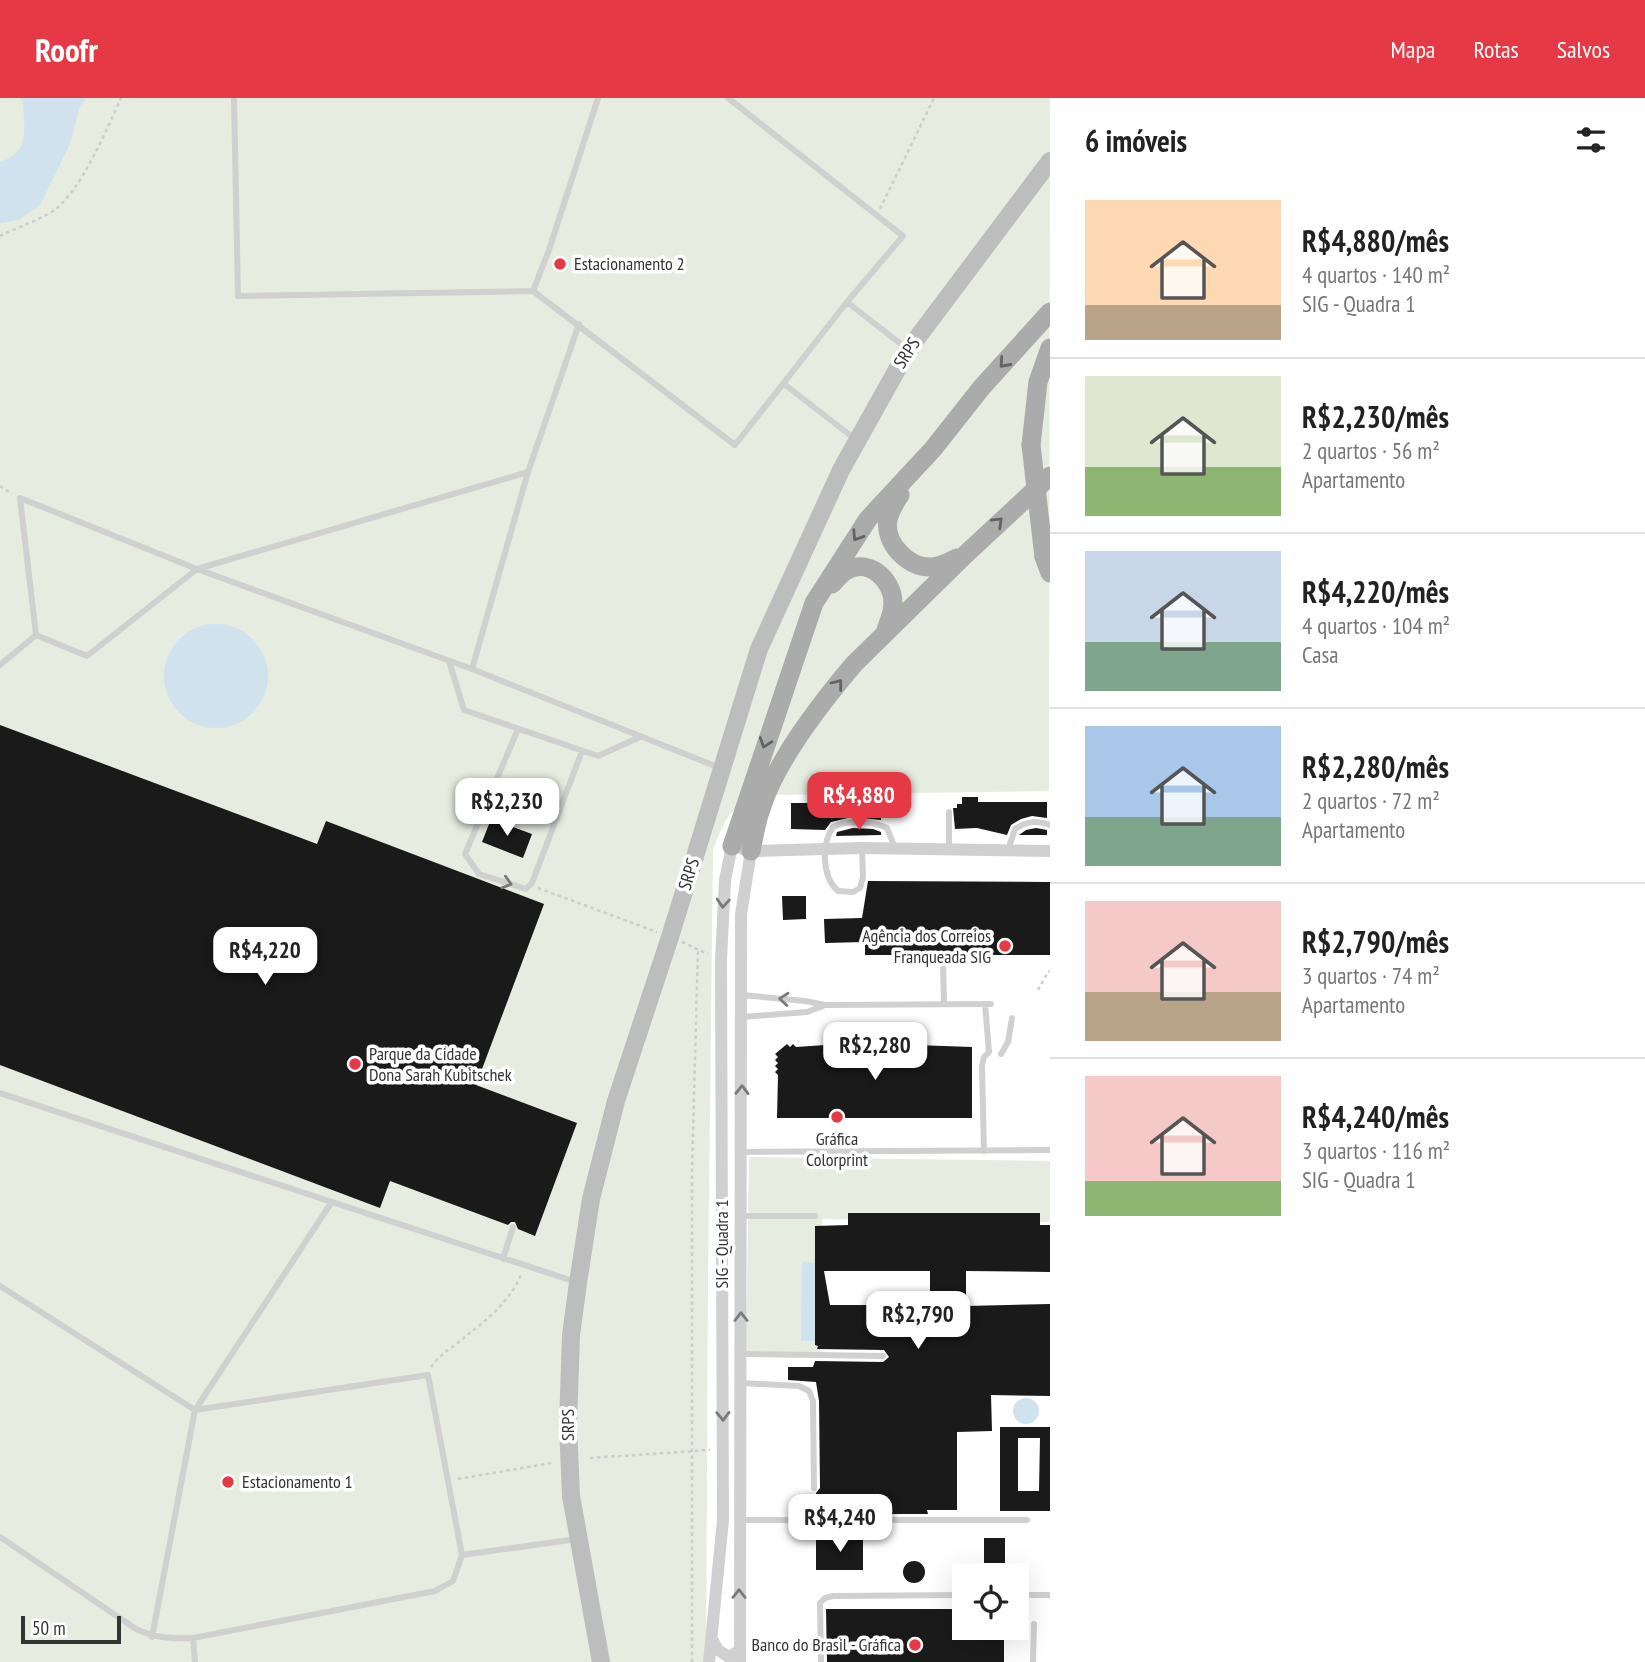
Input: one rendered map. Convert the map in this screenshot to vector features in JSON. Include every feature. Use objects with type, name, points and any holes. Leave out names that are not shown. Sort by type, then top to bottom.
[{"type":"main road","name":"SRPS","points":[[601,1662],[571,1496],[568,1425],[571,1335],[591,1199],[606,1136],[759,649],[856,440],[908,349],[1050,161]]},
{"type":"main road","points":[[967,553],[937,566],[920,566],[909,562],[889,535],[887,522],[891,509],[933,449],[982,387],[1050,312]]},
{"type":"main road","points":[[1047,565],[1031,444],[1038,382],[1050,348]]},
{"type":"main road","points":[[742,848],[762,751],[814,603],[868,519],[933,449]]},
{"type":"main road","points":[[742,848],[777,771],[838,684],[884,634],[1050,476]]},
{"type":"main road","points":[[814,603],[845,571],[858,567],[880,573],[888,582],[893,604],[884,634]]},
{"type":"street","points":[[742,848],[1050,851]]},
{"type":"street","name":"SIG - Quadra 1","points":[[709,1662],[723,1520],[721,960],[725,880],[742,848]]},
{"type":"street","name":"SIG - Quadra 1","points":[[740,1656],[742,848]]},
{"type":"street","points":[[712,1639],[724,1656],[740,1656]]},
{"type":"lane","points":[[234,98],[238,296],[533,290],[735,444],[847,302],[904,236],[728,98]]},
{"type":"lane","points":[[533,290],[549,250],[598,98]]},
{"type":"lane","points":[[847,302],[908,349]]},
{"type":"lane","points":[[472,669],[528,472],[579,324]]},
{"type":"lane","points":[[784,384],[856,440]]},
{"type":"lane","points":[[36,635],[87,656],[197,569],[528,472]]},
{"type":"lane","points":[[36,635],[20,498],[197,569],[449,660],[722,769]]},
{"type":"lane","points":[[0,665],[36,635]]},
{"type":"lane","points":[[449,660],[464,710],[598,756],[640,737]]},
{"type":"lane","points":[[518,729],[465,854],[478,874],[526,889],[582,751]]},
{"type":"lane","points":[[949,812],[950,849]]},
{"type":"lane","points":[[1008,850],[1015,829],[1022,824],[1041,822],[1050,825]]},
{"type":"lane","points":[[862,848],[860,888],[853,892],[838,891],[827,878],[826,849],[828,834],[833,827],[844,823],[877,823],[887,828],[895,848]]},
{"type":"lane","points":[[943,962],[943,1004]]},
{"type":"lane","points":[[743,995],[805,1001],[825,1006],[988,1004],[989,1052],[984,1057],[982,1066],[984,1151]]},
{"type":"lane","points":[[742,1017],[807,1013],[825,1006]]},
{"type":"lane","points":[[1001,1054],[1008,1042],[1012,1018]]},
{"type":"lane","points":[[0,1093],[578,1283]]},
{"type":"lane","points":[[741,1152],[1050,1150]]},
{"type":"lane","points":[[152,1637],[195,1410],[331,1203]]},
{"type":"lane","points":[[741,1216],[815,1216]]},
{"type":"lane","points":[[503,1259],[513,1227]]},
{"type":"lane","points":[[0,1286],[195,1410],[428,1375],[462,1555],[453,1581],[435,1591],[192,1638],[152,1637],[136,1629],[0,1537]]},
{"type":"lane","points":[[741,1354],[883,1356]]},
{"type":"lane","points":[[739,1383],[799,1386],[809,1391],[813,1401],[814,1488]]},
{"type":"lane","points":[[740,1520],[1027,1520]]},
{"type":"lane","points":[[462,1555],[579,1539]]},
{"type":"lane","points":[[821,1662],[820,1603],[825,1598],[952,1595]]},
{"type":"lane","points":[[1029,1595],[1050,1595]]},
{"type":"lane","points":[[1033,1662],[1034,1624]]},
{"type":"lane","points":[[192,1638],[195,1662]]},
{"type":"path","points":[[0,236],[51,212],[69,196],[98,146],[121,98]]},
{"type":"path","points":[[877,216],[934,98]]},
{"type":"path","points":[[0,486],[20,498]]},
{"type":"path","points":[[529,885],[670,937],[721,960]]},
{"type":"path","points":[[692,1662],[692,1169],[698,950]]},
{"type":"path","points":[[1038,990],[1050,971]]},
{"type":"path","points":[[428,1375],[434,1363],[508,1300],[524,1266]]},
{"type":"path","points":[[590,1458],[723,1450]]},
{"type":"path","points":[[449,1480],[551,1463]]},
{"type":"shaded area","name":"Parque da Cidade Dona Sarah Kubitschek","points":[[0,98],[1050,98],[1049,791],[771,795],[746,803],[732,812],[713,850],[706,1662],[0,1662]]},
{"type":"shaded area","points":[[749,1157],[1050,1161],[1050,1222],[822,1219],[820,1353],[746,1352]]},
{"type":"water","points":[[20,98],[86,98],[79,108],[70,144],[40,205],[19,220],[0,223],[0,162],[10,158],[21,146],[24,130],[23,102]]},
{"type":"water","points":[[216,624],[236,628],[253,639],[264,656],[268,676],[264,696],[253,713],[236,724],[216,728],[196,724],[179,713],[168,696],[164,676],[168,656],[179,639],[196,628]]},
{"type":"water","points":[[802,1262],[820,1263],[819,1341],[801,1341]]},
{"type":"water","points":[[1026,1398],[1035,1402],[1039,1411],[1035,1420],[1026,1424],[1017,1420],[1013,1411],[1017,1402]]},
{"type":"building","points":[[0,725],[317,844],[326,821],[544,904],[476,1085],[577,1123],[535,1236],[518,1229],[515,1222],[508,1225],[390,1181],[380,1208],[0,1065]]},
{"type":"building","points":[[962,797],[978,797],[978,802],[1047,802],[1047,818],[1032,816],[1021,819],[1011,825],[1007,835],[977,828],[955,829],[953,808],[962,804]]},
{"type":"building","points":[[791,803],[881,803],[881,820],[852,817],[831,822],[825,830],[791,829]]},
{"type":"building","points":[[491,819],[532,834],[523,858],[482,842]]},
{"type":"building","points":[[853,828],[873,829],[881,832],[881,835],[836,836],[837,832]]},
{"type":"building","points":[[1026,830],[1047,830],[1047,835],[1019,835]]},
{"type":"building","points":[[868,881],[1050,882],[1050,955],[865,955],[865,942],[825,943],[824,919],[862,918]]},
{"type":"building","points":[[782,896],[806,896],[806,919],[783,920]]},
{"type":"building","points":[[787,1044],[790,1047],[793,1044],[796,1047],[840,1044],[869,1047],[886,1044],[972,1047],[972,1118],[777,1118],[778,1075],[775,1072],[778,1069],[775,1066],[778,1063],[775,1060],[778,1057],[775,1054]]},
{"type":"building","points":[[848,1213],[1040,1213],[1040,1225],[1050,1225],[1050,1272],[966,1271],[966,1306],[1050,1304],[1050,1396],[991,1395],[992,1431],[957,1432],[957,1510],[927,1510],[928,1514],[816,1514],[816,1493],[820,1488],[819,1401],[816,1382],[788,1380],[788,1367],[813,1367],[815,1361],[883,1362],[889,1357],[884,1350],[817,1349],[818,1346],[815,1345],[815,1226],[848,1225]],"holes":[[[824,1271],[930,1271],[930,1305],[830,1305]]]},
{"type":"building","points":[[1000,1427],[1050,1427],[1050,1511],[1000,1511]],"holes":[[[1018,1438],[1040,1438],[1039,1491],[1018,1491]]]},
{"type":"building","points":[[816,1538],[863,1538],[863,1570],[816,1570]]},
{"type":"building","points":[[984,1538],[1005,1538],[1005,1563],[984,1563]]},
{"type":"building","points":[[914,1561],[924,1568],[925,1572],[918,1582],[914,1583],[904,1576],[903,1572],[910,1562]]},
{"type":"building","name":"Banco do Brasil - Gráfica","points":[[826,1609],[952,1609],[952,1640],[1004,1640],[1004,1662],[827,1662]]},
{"type":"place","name":"Estacionamento 2","points":[[560,264]]},
{"type":"place","name":"Agência dos Correios Franqueada SIG","points":[[1005,946]]},
{"type":"place","name":"Parque da Cidade Dona Sarah Kubitschek","points":[[355,1064]]},
{"type":"place","name":"Gráfica Colorprint","points":[[837,1117]]},
{"type":"place","name":"Estacionamento 1","points":[[228,1482]]},
{"type":"place","name":"Banco do Brasil - Gráfica","points":[[915,1645]]}]
